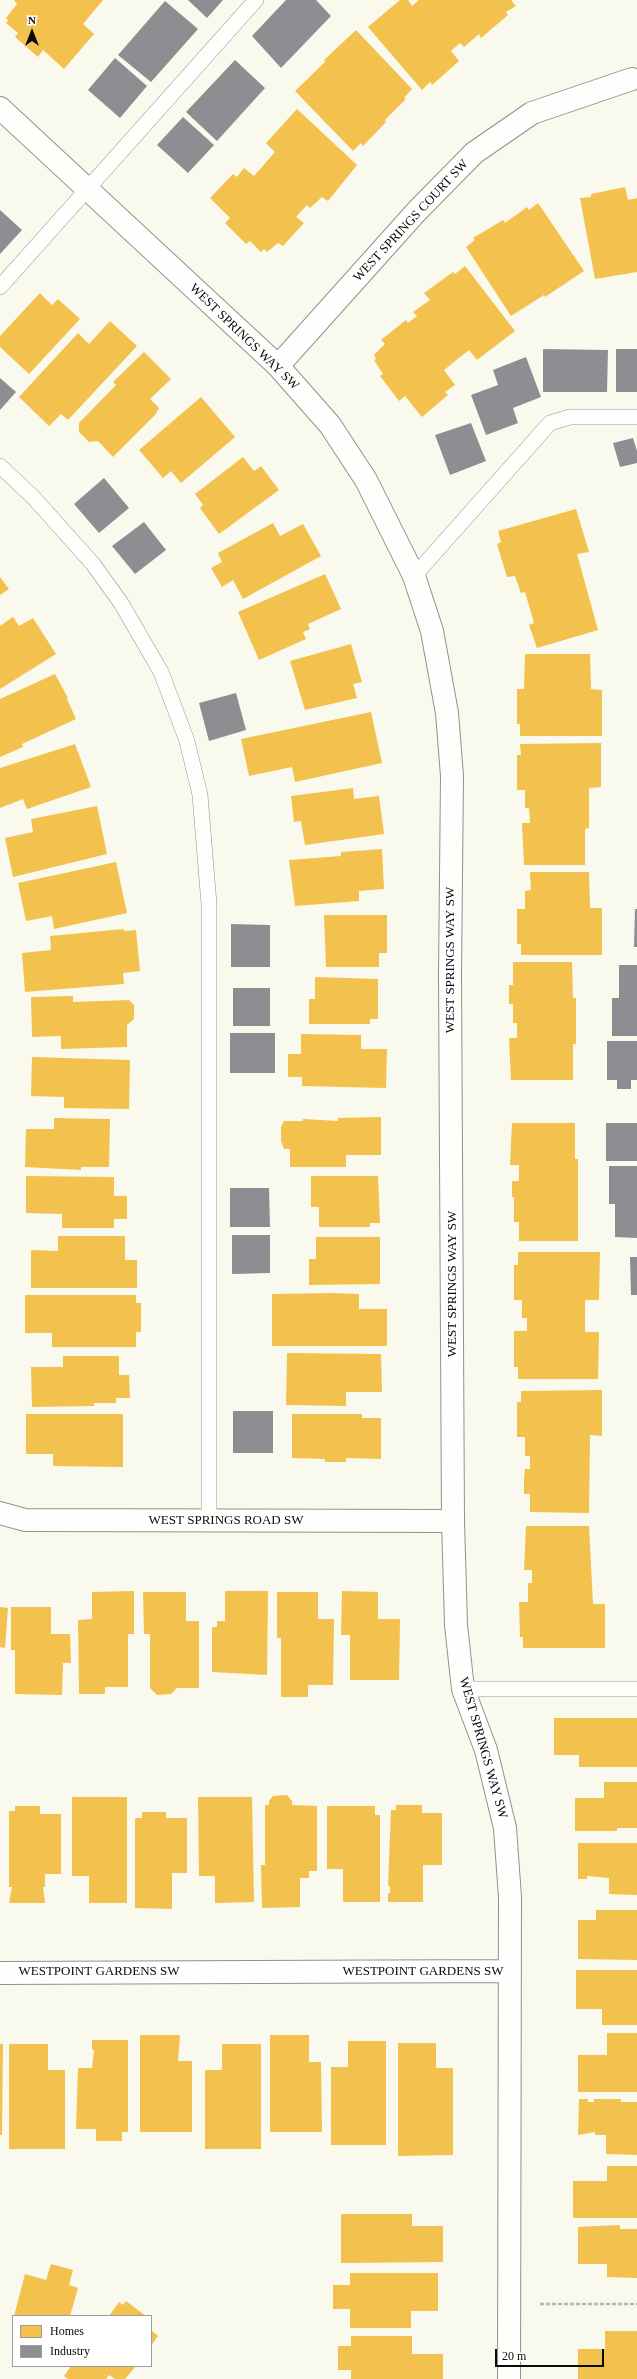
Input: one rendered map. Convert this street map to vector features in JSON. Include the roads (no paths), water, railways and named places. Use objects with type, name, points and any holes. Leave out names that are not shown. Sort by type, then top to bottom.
[{"type":"street","name":"WEST SPRINGS COURT SW","points":[[278,366],[417,211],[474,153],[532,113],[632,79]]},
{"type":"street","name":"WEST SPRINGS WAY SW","points":[[0,108],[278,366],[330,424],[366,480],[414,576],[432,631],[447,713],[452,776],[450,974],[453,1521],[456,1625],[463,1690],[486,1750],[505,1828],[510,1897],[510,1971]]},
{"type":"street","name":"WEST SPRINGS ROAD SW","points":[[0,1513],[25,1520],[453,1521]]},
{"type":"street","name":"WESTPOINT GARDENS SW","points":[[0,1973],[510,1971],[509,2379]]},
{"type":"lane","points":[[0,287],[256,0]]},
{"type":"lane","points":[[414,576],[550,423],[570,417],[637,417]]},
{"type":"lane","points":[[0,466],[33,497],[93,564],[121,603],[161,672],[186,741],[200,795],[209,904],[209,1521]]},
{"type":"lane","points":[[463,1690],[637,1689]]}]
